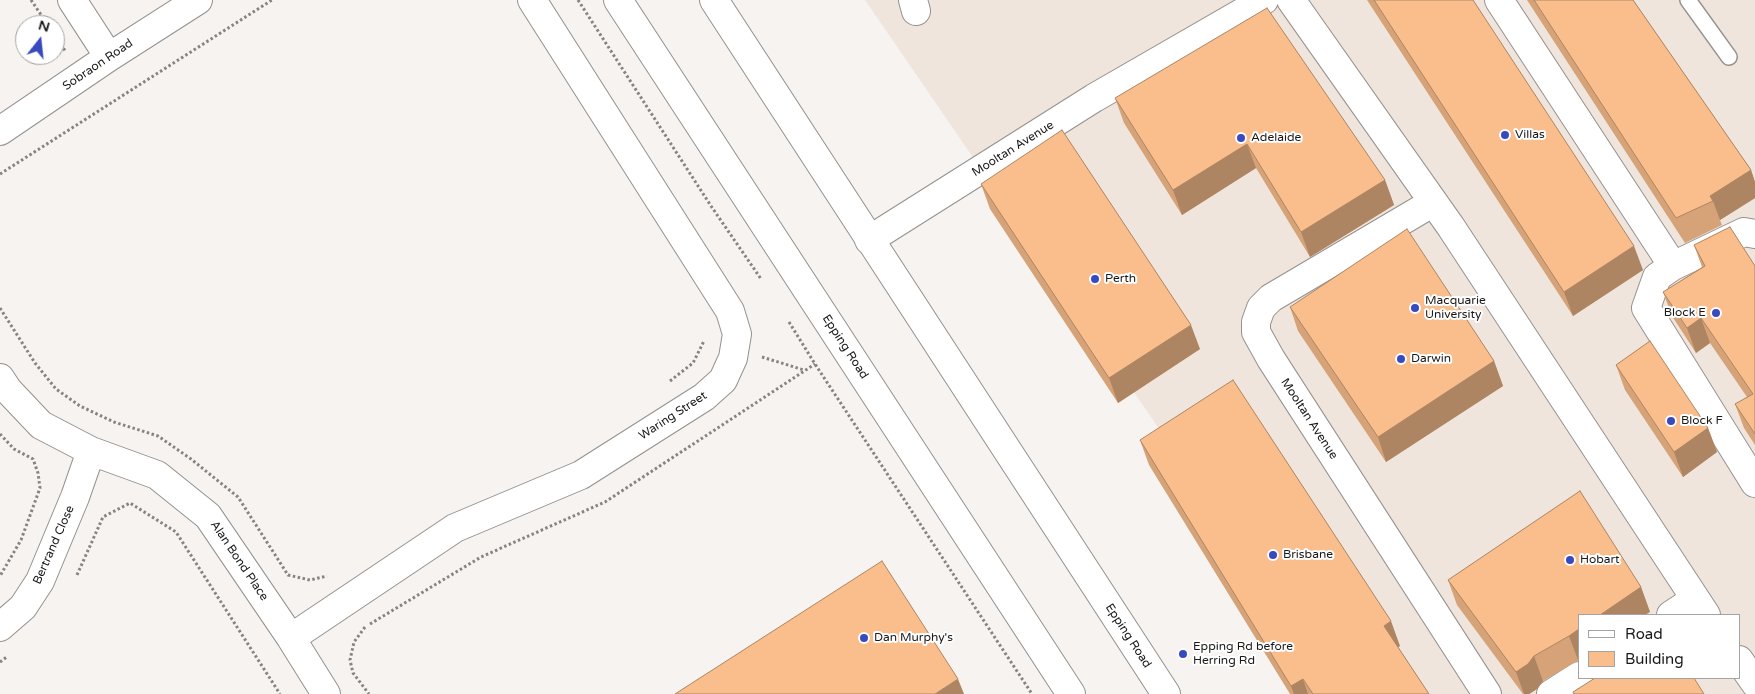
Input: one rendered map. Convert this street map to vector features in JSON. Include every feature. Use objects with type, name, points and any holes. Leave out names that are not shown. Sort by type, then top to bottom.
[{"type":"street","points":[[72,0],[109,56]]},
{"type":"street","name":"Sobraon Road","points":[[0,131],[109,56],[198,0]]},
{"type":"street","name":"Waring Street","points":[[291,638],[456,528],[581,475],[688,408],[723,380],[733,358],[737,334],[730,311],[532,0]]},
{"type":"street","name":"Epping Road","points":[[618,0],[1071,694]]},
{"type":"street","name":"Epping Road","points":[[714,0],[1166,694]]},
{"type":"street","name":"Mooltan Avenue","points":[[869,240],[1094,98],[1264,0]]},
{"type":"street","points":[[1291,0],[1432,203],[1451,227],[1700,608],[1675,614]]},
{"type":"street","points":[[1499,0],[1673,266]]},
{"type":"street","name":"Mooltan Avenue","points":[[1432,203],[1271,298],[1261,308],[1256,332],[1271,359],[1487,694]]},
{"type":"street","points":[[1755,234],[1744,232],[1673,266],[1657,277],[1646,308],[1755,483]]},
{"type":"street","name":"Alan Bond Place","points":[[0,378],[8,390],[40,425],[91,451],[157,475],[208,516],[291,638],[326,694]]},
{"type":"street","name":"Bertrand Close","points":[[0,627],[23,606],[40,580],[75,497],[91,451]]},
{"type":"street","points":[[1740,661],[1755,683]]},
{"type":"street","points":[[1551,694],[1578,677]]},
{"type":"lane","points":[[1688,0],[1728,56]]},
{"type":"path","points":[[31,0],[41,15]]},
{"type":"path","points":[[0,174],[272,0]]},
{"type":"path","points":[[578,0],[711,206],[767,287]]},
{"type":"path","points":[[65,51],[68,55]]},
{"type":"path","points":[[0,308],[36,363],[56,389],[80,406],[114,422],[158,436],[192,459],[238,497],[288,575],[310,580],[326,576],[334,571]]},
{"type":"path","points":[[788,318],[815,364],[1032,694]]},
{"type":"path","points":[[668,382],[693,363],[704,341]]},
{"type":"path","points":[[757,355],[805,370],[815,364]]},
{"type":"path","points":[[0,434],[14,449],[33,459],[38,473],[40,488],[22,540],[0,576]]},
{"type":"path","points":[[116,510],[130,503],[176,532],[280,694]]},
{"type":"path","points":[[350,660],[353,673],[368,694]]},
{"type":"shaded area","name":"Macquarie University","points":[[865,0],[1755,0],[1755,694],[1341,694]]},
{"type":"building","name":"Villas","points":[[1374,0],[1473,0],[1634,246],[1564,292]]},
{"type":"building","points":[[1534,0],[1633,0],[1751,170],[1710,196],[1713,201],[1676,218]]},
{"type":"building","name":"Adelaide","points":[[1267,8],[1385,180],[1301,232],[1247,144],[1173,190],[1115,98]]},
{"type":"building","name":"Perth","points":[[1062,130],[1191,325],[1109,378],[981,184]]},
{"type":"building","points":[[1730,227],[1755,266],[1755,434],[1735,404],[1753,394],[1701,318],[1687,328],[1663,292],[1705,266],[1694,245]]},
{"type":"building","name":"Darwin","points":[[1407,229],[1494,361],[1378,437],[1290,307]]},
{"type":"building","name":"Block F","points":[[1650,341],[1708,428],[1674,452],[1616,365]]},
{"type":"building","name":"Brisbane","points":[[1233,380],[1391,621],[1384,626],[1429,694],[1313,694],[1303,679],[1291,686],[1140,440]]},
{"type":"building","name":"Hobart","points":[[1580,491],[1641,587],[1601,614],[1578,614],[1578,630],[1534,656],[1528,664],[1516,672],[1448,580]]},
{"type":"building","name":"Dan Murphy's","points":[[882,561],[958,679],[935,694],[675,694]]},
{"type":"building","points":[[1593,679],[1695,679],[1704,694],[1574,694],[1573,692]]},
{"type":"place","name":"Villas","points":[[1505,135]]},
{"type":"place","name":"Adelaide","points":[[1241,138]]},
{"type":"place","name":"Perth","points":[[1095,279]]},
{"type":"place","name":"Macquarie University","points":[[1415,308]]},
{"type":"place","name":"Block E","points":[[1716,313]]},
{"type":"place","name":"Darwin","points":[[1401,359]]},
{"type":"place","name":"Block F","points":[[1671,421]]},
{"type":"place","name":"Brisbane","points":[[1273,555]]},
{"type":"place","name":"Hobart","points":[[1570,560]]},
{"type":"place","name":"Dan Murphy's","points":[[864,638]]},
{"type":"place","name":"Epping Rd before Herring Rd","points":[[1183,654]]}]
